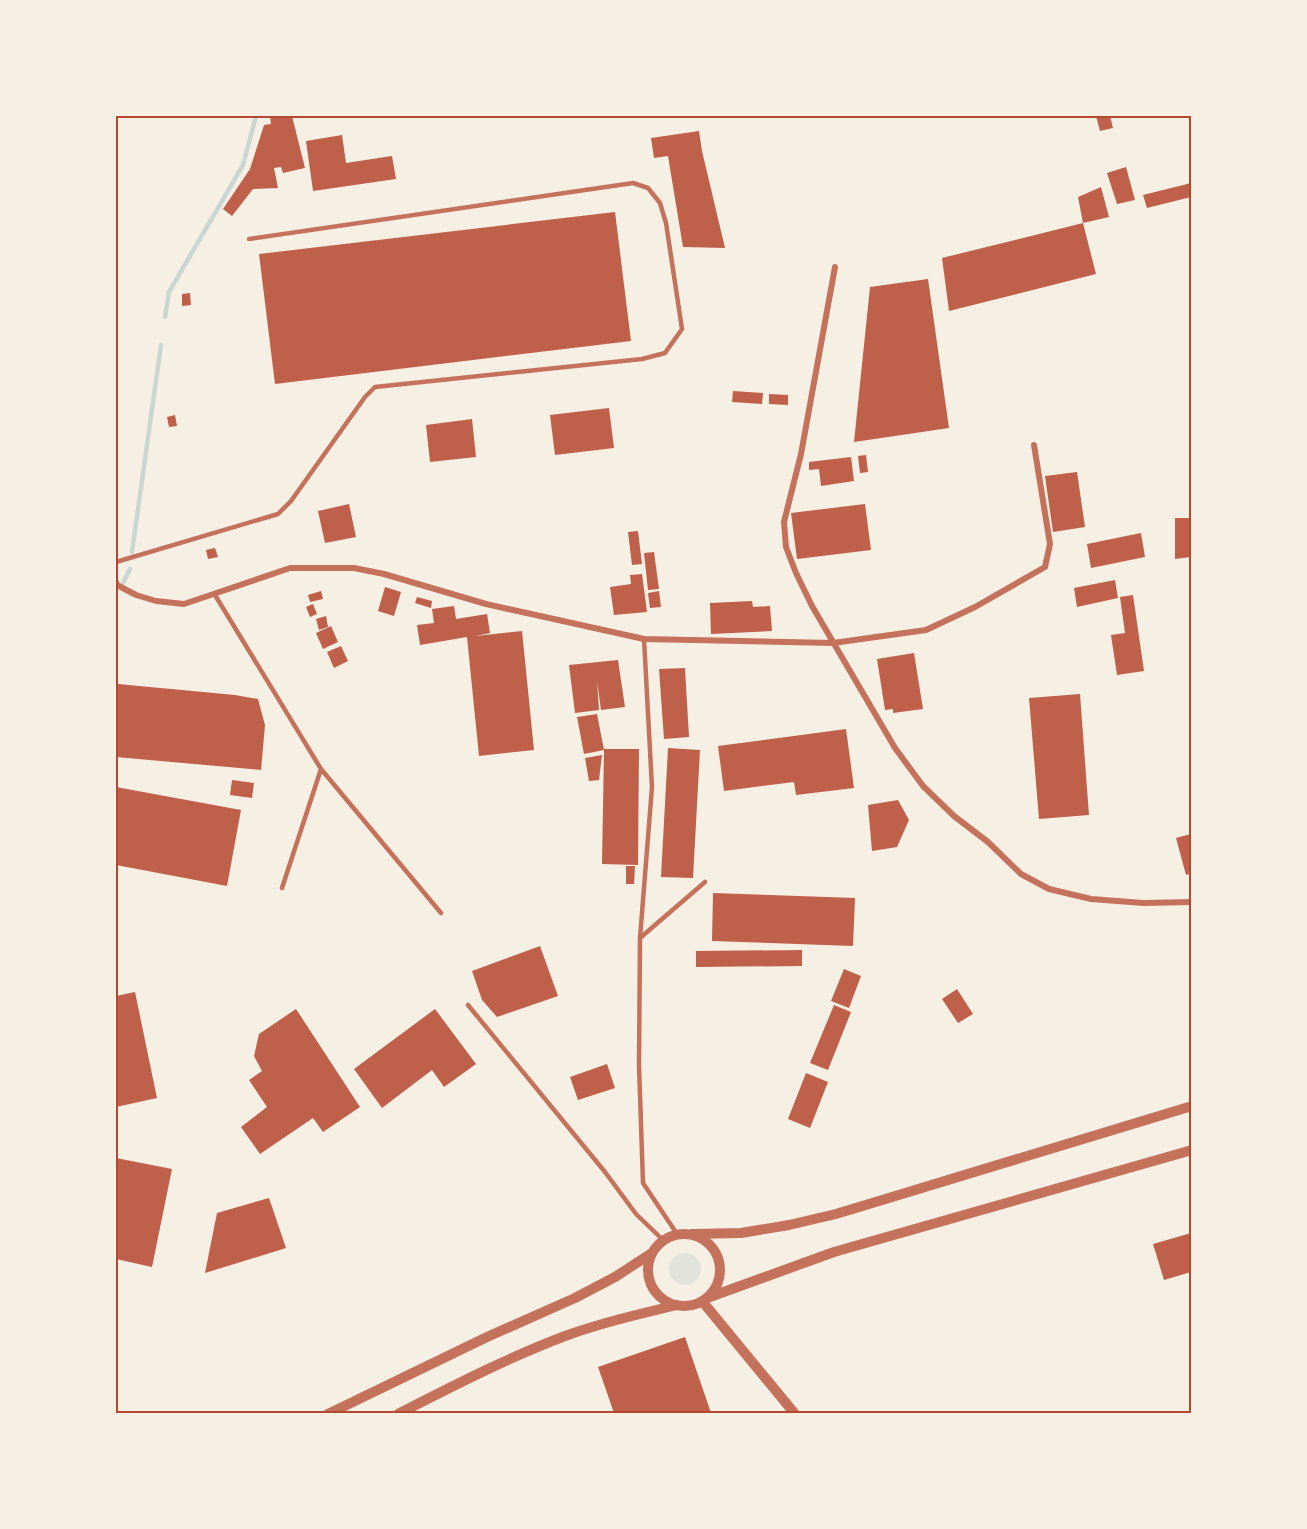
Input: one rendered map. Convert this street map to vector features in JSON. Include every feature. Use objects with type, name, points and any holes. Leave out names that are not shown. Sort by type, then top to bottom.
[{"type":"street","points":[[835,267],[801,454],[784,522],[786,547],[796,573],[833,643],[895,748],[923,786],[1021,874],[1049,889],[1091,900],[1143,903],[1191,902]]},
{"type":"street","points":[[116,582],[117,585],[136,595],[156,601],[184,604],[290,568],[354,568],[384,574],[486,604],[644,639],[833,643],[926,630],[975,607],[1046,567],[1050,544],[1034,445]]},
{"type":"street","points":[[328,1413],[487,1337],[575,1299],[615,1277],[652,1253],[663,1240],[677,1234],[741,1233],[836,1214],[1191,1106]]},
{"type":"street","points":[[398,1413],[501,1362],[601,1324],[676,1305],[694,1305],[834,1252],[1191,1150]]},
{"type":"street","points":[[692,1234],[703,1238],[718,1256],[719,1279],[715,1289],[705,1300]]},
{"type":"street","points":[[652,1253],[649,1264],[652,1285],[666,1301],[676,1305]]},
{"type":"street","points":[[705,1300],[795,1413]]},
{"type":"lane","points":[[116,562],[278,514],[291,501],[365,397],[375,387],[642,359],[665,353],[682,329],[666,224],[660,203],[642,184],[633,183],[249,239]]},
{"type":"lane","points":[[215,595],[321,769],[441,914]]},
{"type":"lane","points":[[644,639],[652,787],[640,938],[639,1065],[643,1183],[677,1234]]},
{"type":"lane","points":[[282,888],[321,769]]},
{"type":"lane","points":[[640,938],[705,882]]},
{"type":"lane","points":[[468,1005],[605,1172],[636,1214],[663,1240]]},
{"type":"shaded area","points":[[685,1253],[697,1257],[701,1269],[697,1281],[685,1285],[673,1281],[669,1269],[673,1257]]},
{"type":"building","points":[[270,116],[292,116],[305,168],[283,173],[281,167],[274,168],[278,188],[253,189],[232,216],[223,209],[250,169],[264,125],[271,124]]},
{"type":"building","points":[[1096,116],[1110,116],[1113,128],[1100,131]]},
{"type":"building","points":[[699,131],[725,248],[683,247],[668,156],[654,158],[651,138]]},
{"type":"building","points":[[342,135],[346,163],[392,156],[396,179],[313,191],[306,141]]},
{"type":"building","points":[[1126,167],[1135,200],[1117,204],[1107,173]]},
{"type":"building","points":[[1191,183],[1191,197],[1147,208],[1143,195]]},
{"type":"building","points":[[1101,187],[1109,217],[1083,223],[1078,197]]},
{"type":"building","points":[[615,212],[631,341],[275,384],[259,254]]},
{"type":"building","points":[[1083,223],[1096,274],[949,311],[942,258]]},
{"type":"building","points":[[928,279],[949,428],[854,442],[870,287]]},
{"type":"building","points":[[190,293],[191,305],[182,306],[182,294]]},
{"type":"building","points":[[733,391],[763,393],[762,404],[732,402]]},
{"type":"building","points":[[769,394],[788,395],[788,405],[769,404]]},
{"type":"building","points":[[609,408],[614,448],[555,455],[550,415]]},
{"type":"building","points":[[175,415],[177,426],[169,427],[167,417]]},
{"type":"building","points":[[472,419],[476,457],[430,462],[426,425]]},
{"type":"building","points":[[866,455],[868,472],[860,473],[858,456]]},
{"type":"building","points":[[851,457],[854,481],[821,486],[819,469],[809,470],[809,462]]},
{"type":"building","points":[[1077,472],[1085,527],[1053,532],[1045,476]]},
{"type":"building","points":[[349,504],[356,537],[325,543],[318,511]]},
{"type":"building","points":[[865,504],[871,550],[797,559],[791,513]]},
{"type":"building","points":[[1175,518],[1191,518],[1191,557],[1175,559]]},
{"type":"building","points":[[638,531],[642,564],[632,565],[628,532]]},
{"type":"building","points":[[1141,533],[1145,557],[1091,568],[1087,544]]},
{"type":"building","points":[[215,548],[218,557],[208,559],[206,550]]},
{"type":"building","points":[[654,552],[659,589],[648,590],[644,553]]},
{"type":"building","points":[[642,574],[647,612],[614,615],[610,587],[631,584],[630,575]]},
{"type":"building","points":[[1115,580],[1118,598],[1077,607],[1074,588]]},
{"type":"building","points":[[385,587],[401,592],[394,616],[378,611]]},
{"type":"building","points":[[321,591],[323,599],[310,602],[308,595]]},
{"type":"building","points":[[659,591],[661,607],[650,608],[648,593]]},
{"type":"building","points":[[1133,595],[1144,671],[1117,675],[1111,635],[1125,633],[1120,597]]},
{"type":"building","points":[[417,597],[432,601],[431,608],[415,603]]},
{"type":"building","points":[[752,601],[753,607],[770,606],[772,631],[711,634],[710,603]]},
{"type":"building","points":[[313,604],[317,614],[310,617],[306,607]]},
{"type":"building","points":[[454,606],[456,619],[487,614],[490,633],[476,636],[522,631],[534,750],[479,756],[467,637],[420,645],[417,625],[434,623],[432,609]]},
{"type":"building","points":[[326,616],[328,627],[319,630],[316,619]]},
{"type":"building","points":[[331,626],[338,642],[323,649],[316,633]]},
{"type":"building","points":[[341,646],[348,661],[334,668],[327,652]]},
{"type":"building","points":[[914,653],[923,709],[893,713],[893,709],[885,710],[877,659]]},
{"type":"building","points":[[618,660],[625,707],[601,710],[597,681],[599,710],[575,713],[569,665]]},
{"type":"building","points":[[685,668],[689,737],[664,739],[659,669]]},
{"type":"building","points":[[118,684],[258,699],[265,725],[261,770],[116,757]]},
{"type":"building","points":[[1080,694],[1089,815],[1039,819],[1029,698]]},
{"type":"building","points":[[597,714],[604,750],[584,754],[577,717]]},
{"type":"building","points":[[846,729],[854,788],[796,795],[794,782],[724,791],[718,746]]},
{"type":"building","points":[[668,748],[700,750],[693,878],[661,877]]},
{"type":"building","points":[[604,749],[639,749],[638,865],[602,864]]},
{"type":"building","points":[[602,755],[599,780],[589,781],[585,758]]},
{"type":"building","points":[[232,780],[254,783],[252,798],[230,795]]},
{"type":"building","points":[[116,787],[241,810],[227,886],[116,865]]},
{"type":"building","points":[[898,800],[909,820],[897,847],[872,851],[868,805]]},
{"type":"building","points":[[1191,834],[1191,873],[1186,875],[1176,838]]},
{"type":"building","points":[[626,866],[635,866],[634,884],[626,884]]},
{"type":"building","points":[[713,893],[855,898],[853,946],[712,941]]},
{"type":"building","points":[[540,946],[558,996],[497,1017],[482,1000],[472,971]]},
{"type":"building","points":[[802,950],[802,966],[696,967],[696,951]]},
{"type":"building","points":[[844,969],[861,976],[849,1008],[831,1001]]},
{"type":"building","points":[[957,989],[973,1014],[958,1023],[942,999]]},
{"type":"building","points":[[135,992],[157,1098],[116,1107],[116,996]]},
{"type":"building","points":[[834,1005],[851,1012],[828,1070],[810,1063]]},
{"type":"building","points":[[296,1009],[360,1107],[323,1132],[313,1118],[260,1154],[241,1127],[267,1107],[249,1080],[262,1071],[254,1056],[259,1034]]},
{"type":"building","points":[[435,1009],[476,1064],[444,1087],[432,1070],[382,1108],[354,1069]]},
{"type":"building","points":[[607,1064],[615,1088],[578,1100],[570,1077]]},
{"type":"building","points":[[806,1073],[828,1082],[810,1128],[788,1119]]},
{"type":"building","points":[[116,1158],[172,1169],[152,1267],[116,1259]]},
{"type":"building","points":[[269,1198],[286,1248],[205,1273],[217,1213]]},
{"type":"building","points":[[1191,1233],[1191,1272],[1164,1280],[1153,1244]]},
{"type":"building","points":[[685,1337],[711,1413],[614,1413],[598,1367]]},
{"type":"waterway","points":[[165,317],[169,292],[243,165],[256,116]]},
{"type":"waterway","points":[[132,552],[161,345]]},
{"type":"waterway","points":[[123,583],[130,569]]}]
